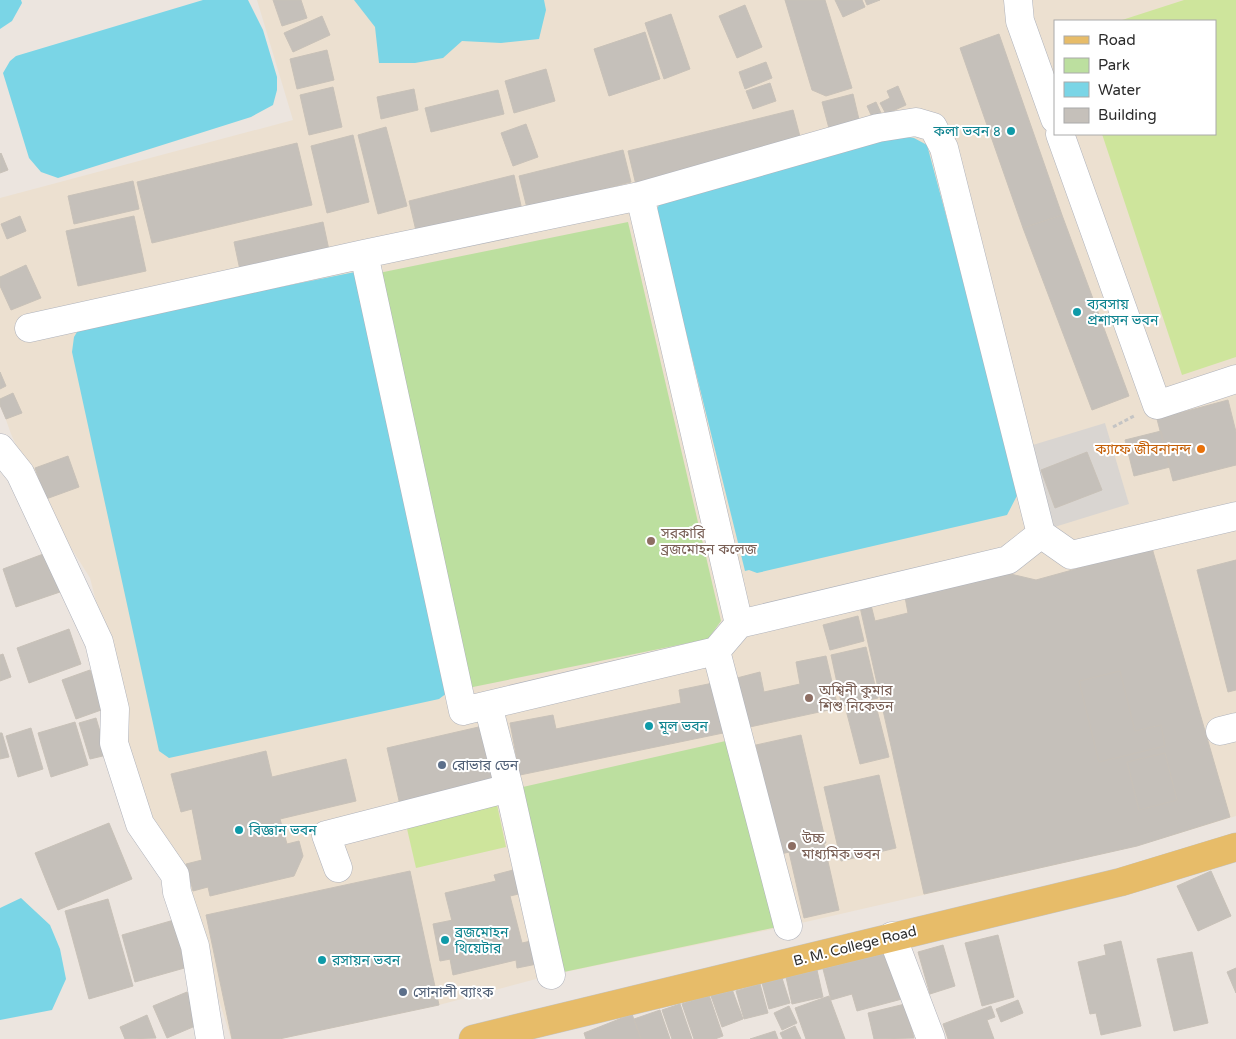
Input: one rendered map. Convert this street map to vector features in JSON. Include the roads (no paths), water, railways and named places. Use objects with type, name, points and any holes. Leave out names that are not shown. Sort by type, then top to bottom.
[{"type":"main road","name":"B. M. College Road","points":[[473,1039],[1121,882],[1236,848]]},
{"type":"street","points":[[1018,0],[1020,21],[1054,116]]},
{"type":"street","points":[[29,328],[364,254],[640,196],[878,128],[916,122],[933,127],[944,148],[1041,534],[1071,555],[1236,516]]},
{"type":"street","points":[[1060,135],[1157,405],[1236,379]]},
{"type":"street","points":[[640,196],[739,624]]},
{"type":"street","points":[[364,254],[463,710],[716,651],[739,624],[1008,560],[1041,534]]},
{"type":"street","points":[[0,448],[20,473],[99,642],[115,709],[114,743],[140,824],[175,875],[177,892],[195,946],[210,1039]]},
{"type":"street","points":[[716,651],[788,926]]},
{"type":"street","points":[[488,705],[509,788],[551,975]]},
{"type":"street","points":[[338,868],[326,835],[509,788]]},
{"type":"street","points":[[892,936],[931,1039]]},
{"type":"water","points":[[0,0],[21,0],[22,3],[12,21],[0,29]]},
{"type":"water","points":[[203,0],[248,0],[263,30],[277,77],[277,90],[273,105],[251,117],[58,178],[41,172],[29,158],[3,73],[10,61],[16,56]]},
{"type":"water","points":[[354,0],[544,0],[546,10],[539,39],[501,43],[462,41],[443,58],[415,63],[379,63],[375,27]]},
{"type":"water","points":[[899,136],[914,138],[927,145],[1020,490],[1007,515],[757,573],[749,570],[745,571],[656,211],[660,203]]},
{"type":"water","points":[[360,271],[451,690],[439,699],[169,758],[159,751],[72,352],[74,337],[80,327]]},
{"type":"water","points":[[21,898],[50,925],[60,949],[66,979],[52,1010],[0,1020],[0,908]]},
{"type":"place","name":"কলা ভবন ৪","points":[[1011,131]]},
{"type":"place","name":"ব্যবসায় প্রশাসন ভবন","points":[[1077,312]]},
{"type":"place","name":"ক্যাফে জীবনানন্দ","points":[[1201,449]]},
{"type":"place","name":"সরকারি ব্রজমোহন কলেজ","points":[[651,541]]},
{"type":"place","name":"অশ্বিনী কুমার শিশু নিকেতন","points":[[809,698]]},
{"type":"place","name":"মূল ভবন","points":[[649,726]]},
{"type":"place","name":"রোভার ডেন","points":[[442,765]]},
{"type":"place","name":"বিজ্ঞান ভবন","points":[[239,830]]},
{"type":"place","name":"উচ্চ মাধ্যমিক ভবন","points":[[792,846]]},
{"type":"place","name":"ব্রজমোহন থিয়েটার","points":[[445,940]]},
{"type":"place","name":"রসায়ন ভবন","points":[[322,960]]},
{"type":"place","name":"সোনালী ব্যাংক","points":[[403,992]]}]
